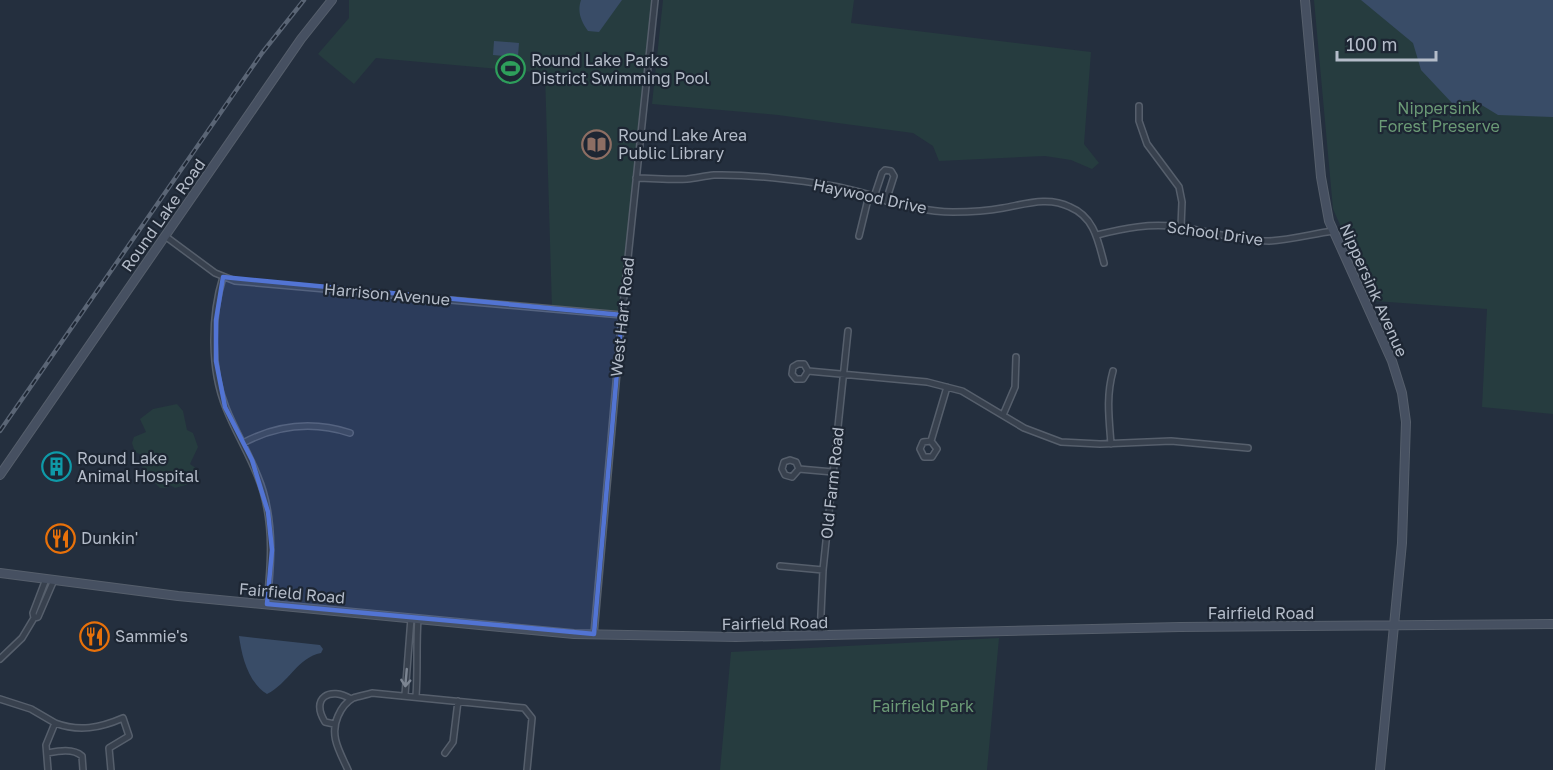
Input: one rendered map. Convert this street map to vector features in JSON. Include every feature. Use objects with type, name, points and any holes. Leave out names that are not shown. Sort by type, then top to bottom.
[{"type":"street","name":"Round Lake Road","points":[[0,475],[301,39],[333,0]]},
{"type":"street","name":"West Hart Road","points":[[594,634],[622,315],[655,0]]},
{"type":"street","name":"Nippersink Avenue","points":[[1305,0],[1321,177],[1333,231],[1392,361],[1402,393],[1406,422],[1402,543],[1380,770]]},
{"type":"street","points":[[1139,106],[1139,121],[1147,144],[1179,187],[1182,202],[1181,227]]},
{"type":"street","points":[[859,236],[862,216],[885,170],[891,171],[894,176],[886,201]]},
{"type":"street","name":"Haywood Drive","points":[[636,178],[685,179],[715,175],[753,177],[834,186],[906,206],[952,212],[1003,208],[1039,201],[1056,202],[1071,207],[1084,215],[1092,224],[1104,263]]},
{"type":"street","name":"School Drive","points":[[1097,235],[1130,226],[1149,225],[1181,227],[1237,238],[1270,241],[1333,231]]},
{"type":"street","name":"Harrison Avenue","points":[[165,236],[223,277],[285,286],[622,315]]},
{"type":"street","points":[[223,277],[216,320],[216,361],[225,407],[252,460],[263,490],[271,529],[272,550],[267,604]]},
{"type":"street","name":"Old Farm Road","points":[[820,636],[823,570],[848,331]]},
{"type":"street","points":[[1003,415],[1015,387],[1016,357]]},
{"type":"street","points":[[808,371],[927,382],[963,391],[1024,428],[1050,439],[1080,444],[1171,441],[1248,448]]},
{"type":"street","points":[[1111,444],[1107,401],[1113,371]]},
{"type":"street","points":[[932,441],[947,387]]},
{"type":"street","points":[[243,443],[259,435],[290,427],[332,427],[350,433]]},
{"type":"street","points":[[799,469],[833,472]]},
{"type":"street","points":[[780,566],[823,570]]},
{"type":"street","name":"Fairfield Road","points":[[0,573],[267,604],[594,634],[736,638],[1129,628],[1553,624]]},
{"type":"street","points":[[0,659],[22,638],[34,618],[38,617],[50,580]]},
{"type":"street","points":[[403,695],[415,618]]},
{"type":"street","points":[[415,618],[418,665],[416,696]]},
{"type":"street","points":[[334,724],[325,722],[318,712],[319,703],[324,697],[335,693],[343,694],[351,699]]},
{"type":"street","points":[[348,770],[335,743],[334,724],[341,709],[351,699],[372,693],[524,708],[532,718],[528,770]]},
{"type":"street","points":[[0,699],[31,709],[71,729],[91,728],[123,718],[129,736],[109,748],[111,770]]},
{"type":"street","points":[[445,753],[453,742],[458,701]]},
{"type":"street","points":[[48,770],[46,745],[55,723]]},
{"type":"street","points":[[47,753],[63,751],[78,753],[82,756],[83,770]]},
{"type":"highlighted area","points":[[223,277],[622,315],[594,634],[267,604],[272,550],[268,512],[252,460],[225,407],[216,361],[216,320]]},
{"type":"green space","points":[[349,0],[655,0],[622,315],[552,309],[545,73],[376,58],[354,84],[318,54],[349,18]]},
{"type":"green space","points":[[663,0],[854,0],[851,23],[1091,52],[1084,144],[1099,163],[1092,169],[1071,160],[1045,156],[939,161],[933,146],[913,133],[778,115],[652,104]]},
{"type":"green space","name":"Nippersink Forest Preserve","points":[[1314,0],[1553,0],[1553,414],[1482,407],[1487,309],[1374,301],[1333,209]]},
{"type":"green space","points":[[177,404],[183,411],[187,430],[193,433],[198,447],[190,464],[200,474],[195,480],[185,485],[160,488],[148,478],[142,467],[145,461],[144,456],[135,452],[132,443],[134,437],[146,432],[140,419],[153,409]]},
{"type":"green space","name":"Fairfield Park","points":[[999,638],[987,770],[720,770],[731,652]]},
{"type":"water","points":[[581,0],[622,0],[599,32],[588,31],[583,24],[580,16]]},
{"type":"water","points":[[1361,0],[1553,0],[1553,117],[1498,115],[1475,101],[1464,101],[1450,118],[1452,103],[1421,70],[1413,43]]},
{"type":"water","name":"Round Lake Parks District Swimming Pool","points":[[494,41],[519,43],[516,83],[502,82],[504,56],[493,55]]},
{"type":"water","points":[[239,636],[320,645],[323,649],[321,653],[313,655],[299,665],[281,684],[267,694],[260,689],[251,676],[244,660]]},
{"type":"railway","points":[[0,431],[262,53],[304,0]]},
{"type":"place","name":"Round Lake Parks District Swimming Pool","points":[[510,69]]},
{"type":"place","name":"Round Lake Area Public Library","points":[[597,144]]},
{"type":"place","name":"Round Lake Animal Hospital","points":[[56,467]]},
{"type":"place","name":"Dunkin'","points":[[60,538]]},
{"type":"place","name":"Sammie's","points":[[94,636]]}]
